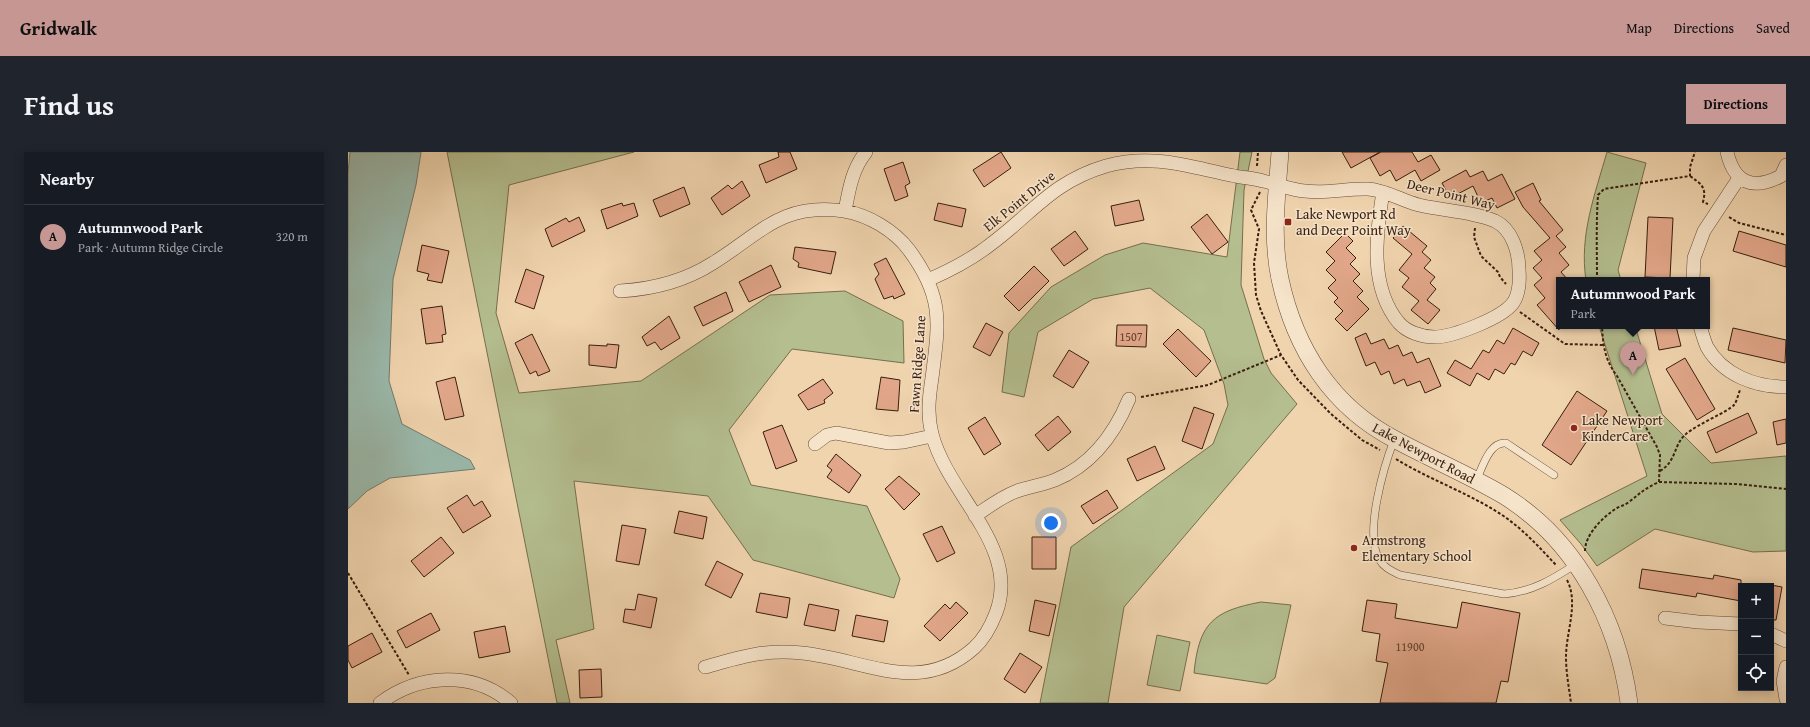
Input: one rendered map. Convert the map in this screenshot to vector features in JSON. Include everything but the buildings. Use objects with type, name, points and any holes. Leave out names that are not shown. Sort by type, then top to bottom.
[{"type":"street","points":[[845,211],[849,186],[854,171],[866,152]]},
{"type":"street","name":"Lake Newport Road","points":[[1280,152],[1275,223],[1279,278],[1286,304],[1297,334],[1308,357],[1328,386],[1349,407],[1370,424],[1391,447],[1476,482],[1503,495],[1546,529],[1575,563],[1595,594],[1607,618],[1617,644],[1629,703]]},
{"type":"street","points":[[1727,152],[1730,166],[1739,178],[1748,182],[1761,183],[1772,181],[1784,174]]},
{"type":"street","name":"Elk Point Drive","points":[[928,280],[969,260],[993,243],[1043,199],[1059,187],[1080,175],[1108,166],[1134,161],[1178,162],[1278,185]]},
{"type":"street","points":[[1693,277],[1694,258],[1704,231],[1717,209],[1739,178]]},
{"type":"street","name":"Deer Point Way","points":[[1278,185],[1304,191],[1330,192],[1369,189],[1383,192],[1418,205],[1461,212],[1497,222],[1512,236],[1520,269],[1518,291],[1513,303],[1499,315],[1457,333],[1442,336],[1434,337],[1414,334],[1400,324],[1387,302],[1380,281],[1376,255],[1378,221],[1383,192]]},
{"type":"street","name":"Fawn Ridge Lane","points":[[620,291],[641,290],[663,286],[689,276],[713,263],[767,225],[782,217],[801,212],[819,209],[845,211],[874,222],[890,231],[904,244],[928,280],[937,310],[938,329],[928,403],[932,436],[946,471],[991,542],[998,557],[1001,574],[1001,590],[998,607],[992,623],[984,638],[964,657],[950,665],[933,671],[916,674],[899,674],[804,653],[779,652],[754,653],[705,667]]},
{"type":"street","points":[[1701,329],[1707,346],[1721,365],[1744,380],[1769,387],[1786,387]]},
{"type":"street","points":[[975,516],[1016,491],[1054,480],[1084,464],[1110,436],[1129,399]]},
{"type":"street","points":[[814,444],[827,435],[836,433],[889,443],[904,442],[932,436]]},
{"type":"street","points":[[1664,618],[1698,622],[1738,624]]},
{"type":"street","points":[[1774,635],[1786,641]]},
{"type":"street","points":[[1786,668],[1783,681],[1786,699]]},
{"type":"street","points":[[380,703],[391,695],[416,683],[437,679],[473,683],[490,689],[512,703]]},
{"type":"lane","points":[[1476,482],[1492,448],[1502,442],[1506,443],[1554,475]]},
{"type":"lane","points":[[1391,447],[1385,463],[1373,531],[1375,550],[1378,558],[1385,568],[1400,575],[1504,594],[1520,593],[1539,586],[1575,563]]},
{"type":"path","points":[[1690,176],[1690,167],[1695,152]]},
{"type":"path","points":[[1597,277],[1598,262],[1596,233],[1598,196],[1604,189],[1690,176],[1704,186],[1705,191],[1703,202],[1717,209],[1738,223],[1786,235]]},
{"type":"path","points":[[1602,329],[1605,356],[1657,447],[1660,455],[1660,482]]},
{"type":"path","points":[[1129,399],[1208,385],[1280,355]]},
{"type":"path","points":[[1660,471],[1668,467],[1684,436],[1694,427],[1733,406],[1744,380]]},
{"type":"path","points":[[1391,447],[1418,473],[1484,504],[1502,515],[1533,540],[1575,563]]},
{"type":"path","points":[[1571,703],[1566,655],[1571,612],[1569,584],[1575,563],[1585,549],[1594,529],[1605,517],[1617,508],[1628,503],[1641,491],[1660,482],[1736,484],[1786,489]]},
{"type":"path","points":[[348,572],[408,673],[416,683]]},
{"type":"green space","points":[[447,152],[634,152],[509,185],[496,313],[519,393],[641,381],[770,295],[845,291],[903,321],[904,363],[792,349],[729,430],[751,485],[867,506],[900,579],[894,598],[753,560],[708,496],[574,481],[594,629],[556,640],[570,703],[557,703]]},
{"type":"green space","points":[[1240,152],[1252,152],[1244,190],[1241,285],[1264,359],[1271,373],[1297,404],[1124,607],[1108,703],[1040,703],[1071,547],[1213,444],[1228,405],[1224,384],[1204,330],[1150,288],[1093,299],[1038,332],[1024,397],[1002,392],[1009,333],[1051,287],[1105,255],[1143,243],[1227,257]]},
{"type":"green space","points":[[1607,152],[1646,163],[1618,270],[1620,277],[1586,277],[1584,264],[1586,231],[1593,199]]},
{"type":"green space","points":[[1600,329],[1636,329],[1662,414],[1711,463],[1786,456],[1786,551],[1753,552],[1655,529],[1597,566],[1581,544],[1560,520],[1647,476]]},
{"type":"green space","points":[[1261,602],[1291,605],[1275,678],[1267,684],[1194,673],[1196,656],[1200,642],[1211,622],[1220,615],[1231,610]]},
{"type":"green space","points":[[1157,635],[1190,642],[1180,691],[1147,685]]},
{"type":"shaded area","points":[[350,152],[421,152],[416,185],[393,279],[389,381],[402,424],[470,460],[475,469],[390,478],[367,491],[348,509],[348,173]]},
{"type":"place","name":"Lake Newport Rd and Deer Point Way","points":[[1288,222]]},
{"type":"place","name":"Autumnwood Park","points":[[1633,375]]},
{"type":"place","name":"Lake Newport KinderCare","points":[[1574,428]]},
{"type":"place","name":"Armstrong Elementary School","points":[[1354,548]]}]
